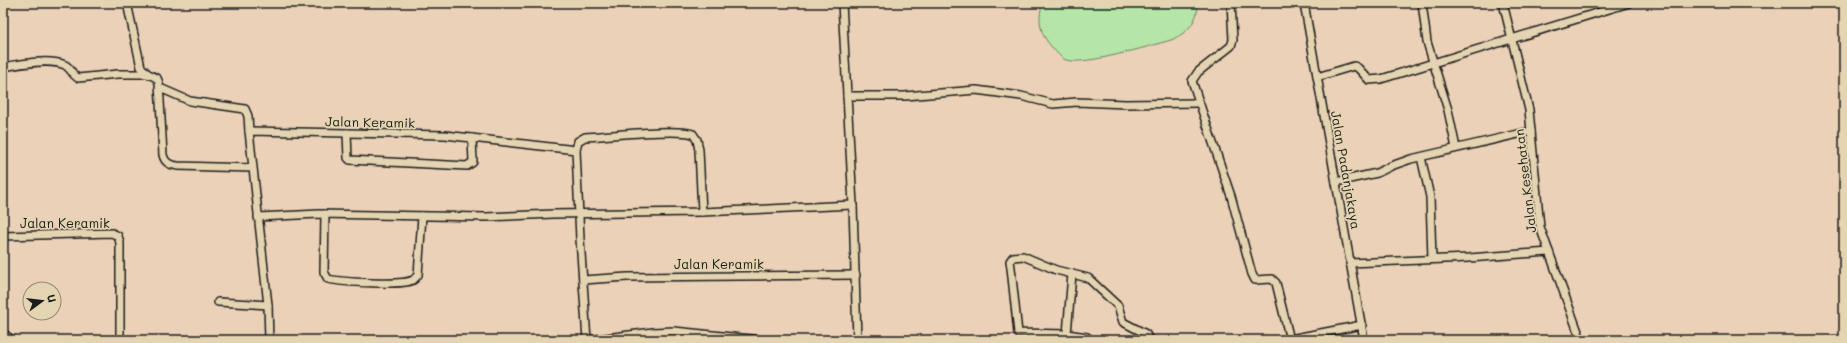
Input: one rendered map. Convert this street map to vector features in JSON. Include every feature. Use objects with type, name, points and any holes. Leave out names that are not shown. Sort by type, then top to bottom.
[{"type":"street","points":[[127,3],[141,67],[148,74],[157,78],[160,88],[163,154],[165,161],[168,164],[200,167],[252,168]]},
{"type":"street","points":[[842,3],[853,205],[857,340]]},
{"type":"street","points":[[1231,3],[1233,43],[1228,50],[1200,71],[1193,80],[1198,102],[1231,196],[1252,274],[1255,280],[1272,279],[1275,281],[1290,339],[1362,325]]},
{"type":"street","name":"Jalan Padanjakaya","points":[[1304,3],[1364,340]]},
{"type":"street","points":[[1422,3],[1426,37],[1446,104],[1456,148]]},
{"type":"street","name":"Jalan Kesehatan","points":[[1503,3],[1528,103],[1539,222],[1581,340]]},
{"type":"street","points":[[1317,76],[1354,66],[1358,68],[1368,79],[1373,80],[1434,64],[1512,38],[1630,3]]},
{"type":"street","points":[[3,67],[32,63],[58,63],[68,68],[78,78],[118,74],[148,74]]},
{"type":"street","points":[[160,88],[190,102],[245,109],[248,116],[252,168],[268,306],[269,340]]},
{"type":"street","points":[[848,96],[905,96],[976,90],[1021,96],[1053,104],[1077,102],[1126,104],[1198,102]]},
{"type":"street","name":"Jalan Keramik","points":[[249,131],[445,135],[528,146],[576,150]]},
{"type":"street","points":[[1336,182],[1372,174],[1391,166],[1421,157],[1531,131]]},
{"type":"street","points":[[347,133],[348,158],[350,160],[467,166],[473,162],[472,138]]},
{"type":"street","points":[[587,340],[576,150],[578,141],[585,137],[666,133],[693,134],[697,140],[699,150],[702,212]]},
{"type":"street","points":[[1421,157],[1430,197],[1432,259]]},
{"type":"street","points":[[258,216],[325,214],[480,217],[702,212],[853,205]]},
{"type":"street","points":[[325,214],[324,272],[328,280],[386,282],[409,281],[414,280],[418,276],[422,216]]},
{"type":"street","name":"Jalan Keramik","points":[[3,236],[112,232],[118,236],[120,243],[120,340]]},
{"type":"street","points":[[1350,263],[1469,258],[1549,252]]},
{"type":"street","points":[[1091,340],[1087,337],[1066,334],[1018,333],[1010,261],[1016,256],[1023,256],[1056,270],[1084,276],[1092,280],[1118,306],[1124,322],[1146,334],[1149,340]]},
{"type":"street","points":[[1066,334],[1072,274]]},
{"type":"street","name":"Jalan Keramik","points":[[583,280],[627,277],[856,275]]},
{"type":"street","points":[[218,302],[268,306]]},
{"type":"street","points":[[590,340],[653,332],[686,331],[711,337],[761,340]]},
{"type":"street","points":[[652,340],[653,332]]},
{"type":"street","points":[[3,333],[12,340]]},
{"type":"green space","points":[[1043,3],[1198,3],[1194,21],[1187,30],[1171,40],[1102,58],[1075,61],[1066,60],[1061,57],[1044,37],[1040,22],[1040,12]]}]
